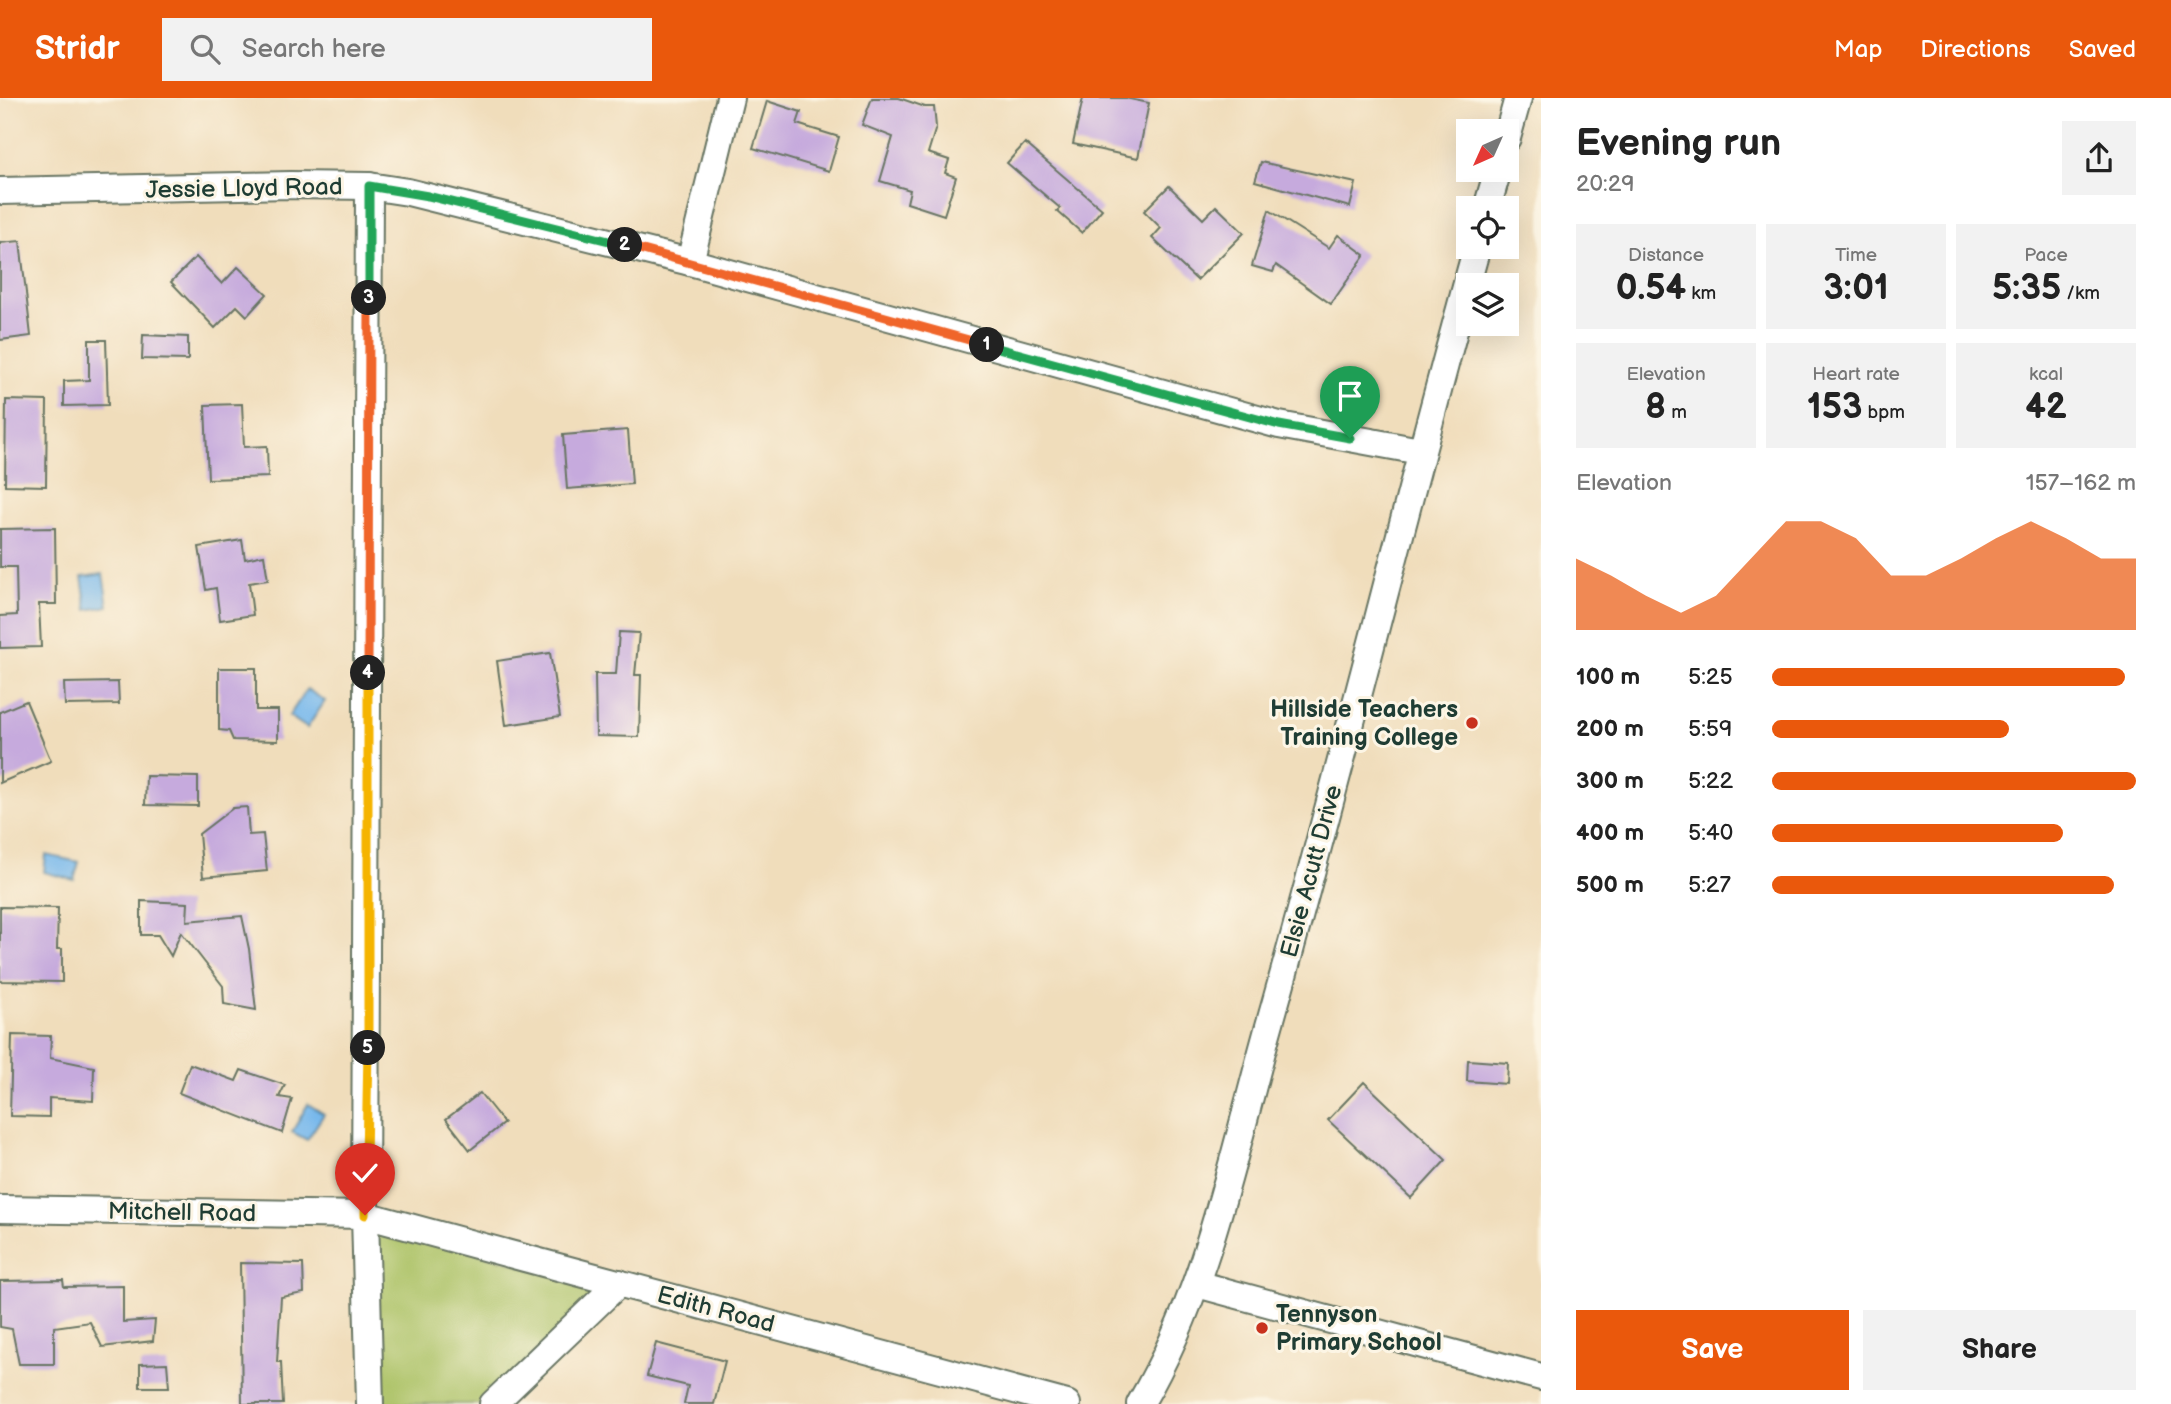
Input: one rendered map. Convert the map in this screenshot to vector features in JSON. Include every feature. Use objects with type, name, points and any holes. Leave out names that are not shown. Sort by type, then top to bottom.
[{"type":"street","points":[[690,262],[730,98]]},
{"type":"street","points":[[1512,119],[1518,98]]},
{"type":"street","points":[[369,186],[365,1215],[370,1404]]},
{"type":"street","name":"Jessie Lloyd Road","points":[[0,191],[369,186],[428,196],[690,262],[1266,421],[1420,451]]},
{"type":"street","name":"Elsie Acutt Drive","points":[[1140,1404],[1163,1364],[1196,1284],[1303,906],[1420,451],[1473,259]]},
{"type":"street","name":"Mitchell Road","points":[[0,1209],[365,1215]]},
{"type":"street","name":"Edith Road","points":[[365,1215],[1067,1404]]},
{"type":"street","points":[[493,1404],[619,1283]]},
{"type":"street","points":[[1196,1284],[1541,1377]]},
{"type":"green space","points":[[372,1225],[605,1287],[481,1404],[378,1404]]},
{"type":"water","points":[[103,574],[108,606],[87,610],[82,577]]},
{"type":"water","points":[[307,689],[325,701],[307,728],[289,716]]},
{"type":"water","points":[[46,855],[79,862],[74,880],[44,872]]},
{"type":"water","points":[[308,1104],[324,1114],[307,1140],[292,1132]]},
{"type":"building","points":[[872,98],[899,98],[925,107],[934,107],[936,127],[928,153],[949,160],[945,173],[956,177],[944,215],[907,203],[910,190],[880,181],[893,137],[862,125]]},
{"type":"building","points":[[1083,98],[1125,98],[1149,103],[1138,158],[1073,144]]},
{"type":"building","points":[[767,101],[801,112],[797,124],[839,137],[829,171],[753,148]]},
{"type":"building","points":[[1025,143],[1102,209],[1082,233],[1057,211],[1060,208],[1007,163]]},
{"type":"building","points":[[1261,162],[1356,183],[1350,207],[1255,181]]},
{"type":"building","points":[[1169,186],[1203,219],[1216,206],[1244,233],[1197,280],[1152,238],[1161,228],[1144,211]]},
{"type":"building","points":[[1269,210],[1329,248],[1338,235],[1365,255],[1331,304],[1276,265],[1273,272],[1252,266]]},
{"type":"building","points":[[20,241],[31,336],[0,340],[0,243]]},
{"type":"building","points":[[196,257],[222,284],[238,267],[267,294],[247,316],[237,306],[215,328],[171,282]]},
{"type":"building","points":[[143,335],[188,337],[188,360],[142,359]]},
{"type":"building","points":[[89,340],[106,340],[108,405],[64,406],[64,381],[89,380]]},
{"type":"building","points":[[6,400],[47,401],[46,486],[5,485]]},
{"type":"building","points":[[242,404],[244,447],[267,446],[268,477],[208,479],[205,405]]},
{"type":"building","points":[[628,430],[632,484],[567,489],[563,435]]},
{"type":"building","points":[[55,528],[56,604],[39,604],[41,647],[0,648],[0,616],[17,615],[16,567],[0,567],[0,529]]},
{"type":"building","points":[[242,540],[245,559],[264,555],[268,580],[249,583],[253,615],[220,620],[216,588],[206,590],[199,547]]},
{"type":"building","points":[[619,632],[639,633],[635,675],[641,675],[639,737],[596,736],[595,674],[616,674]]},
{"type":"building","points":[[550,653],[560,717],[506,725],[497,661]]},
{"type":"building","points":[[219,668],[256,668],[256,710],[278,710],[278,741],[233,740],[229,731],[219,730]]},
{"type":"building","points":[[118,682],[119,704],[65,705],[64,683]]},
{"type":"building","points":[[26,701],[51,761],[0,783],[0,712]]},
{"type":"building","points":[[146,776],[198,777],[198,806],[145,805]]},
{"type":"building","points":[[247,807],[249,835],[263,834],[267,871],[203,877],[199,834],[233,808]]},
{"type":"building","points":[[141,901],[188,903],[187,921],[242,916],[256,1010],[224,1004],[223,986],[181,932],[171,956],[158,935],[141,935]]},
{"type":"building","points":[[0,907],[58,908],[57,949],[62,949],[62,982],[0,981]]},
{"type":"building","points":[[12,1035],[51,1036],[50,1058],[94,1067],[93,1101],[49,1098],[49,1117],[10,1116]]},
{"type":"building","points":[[1468,1060],[1508,1063],[1507,1084],[1467,1081]]},
{"type":"building","points":[[190,1064],[236,1081],[241,1070],[285,1085],[279,1097],[292,1099],[282,1133],[179,1093]]},
{"type":"building","points":[[1364,1082],[1446,1160],[1411,1198],[1328,1120]]},
{"type":"building","points":[[480,1093],[504,1123],[470,1150],[446,1119]]},
{"type":"building","points":[[240,1263],[303,1264],[304,1293],[281,1297],[277,1362],[281,1362],[283,1404],[242,1404]]},
{"type":"building","points":[[63,1280],[64,1287],[123,1286],[123,1322],[155,1320],[153,1341],[102,1347],[90,1322],[54,1327],[54,1364],[19,1364],[12,1329],[0,1327],[0,1281]]},
{"type":"building","points":[[656,1343],[725,1361],[714,1404],[684,1404],[688,1386],[647,1376]]},
{"type":"building","points":[[167,1363],[169,1387],[140,1387],[140,1364]]},
{"type":"place","name":"Hillside Teachers Training College","points":[[1472,723]]},
{"type":"place","name":"Tennyson Primary School","points":[[1262,1328]]},
{"type":"route","points":[[365,1215],[368,1092],[369,186],[408,191],[690,262],[1279,425],[1350,438]]}]
